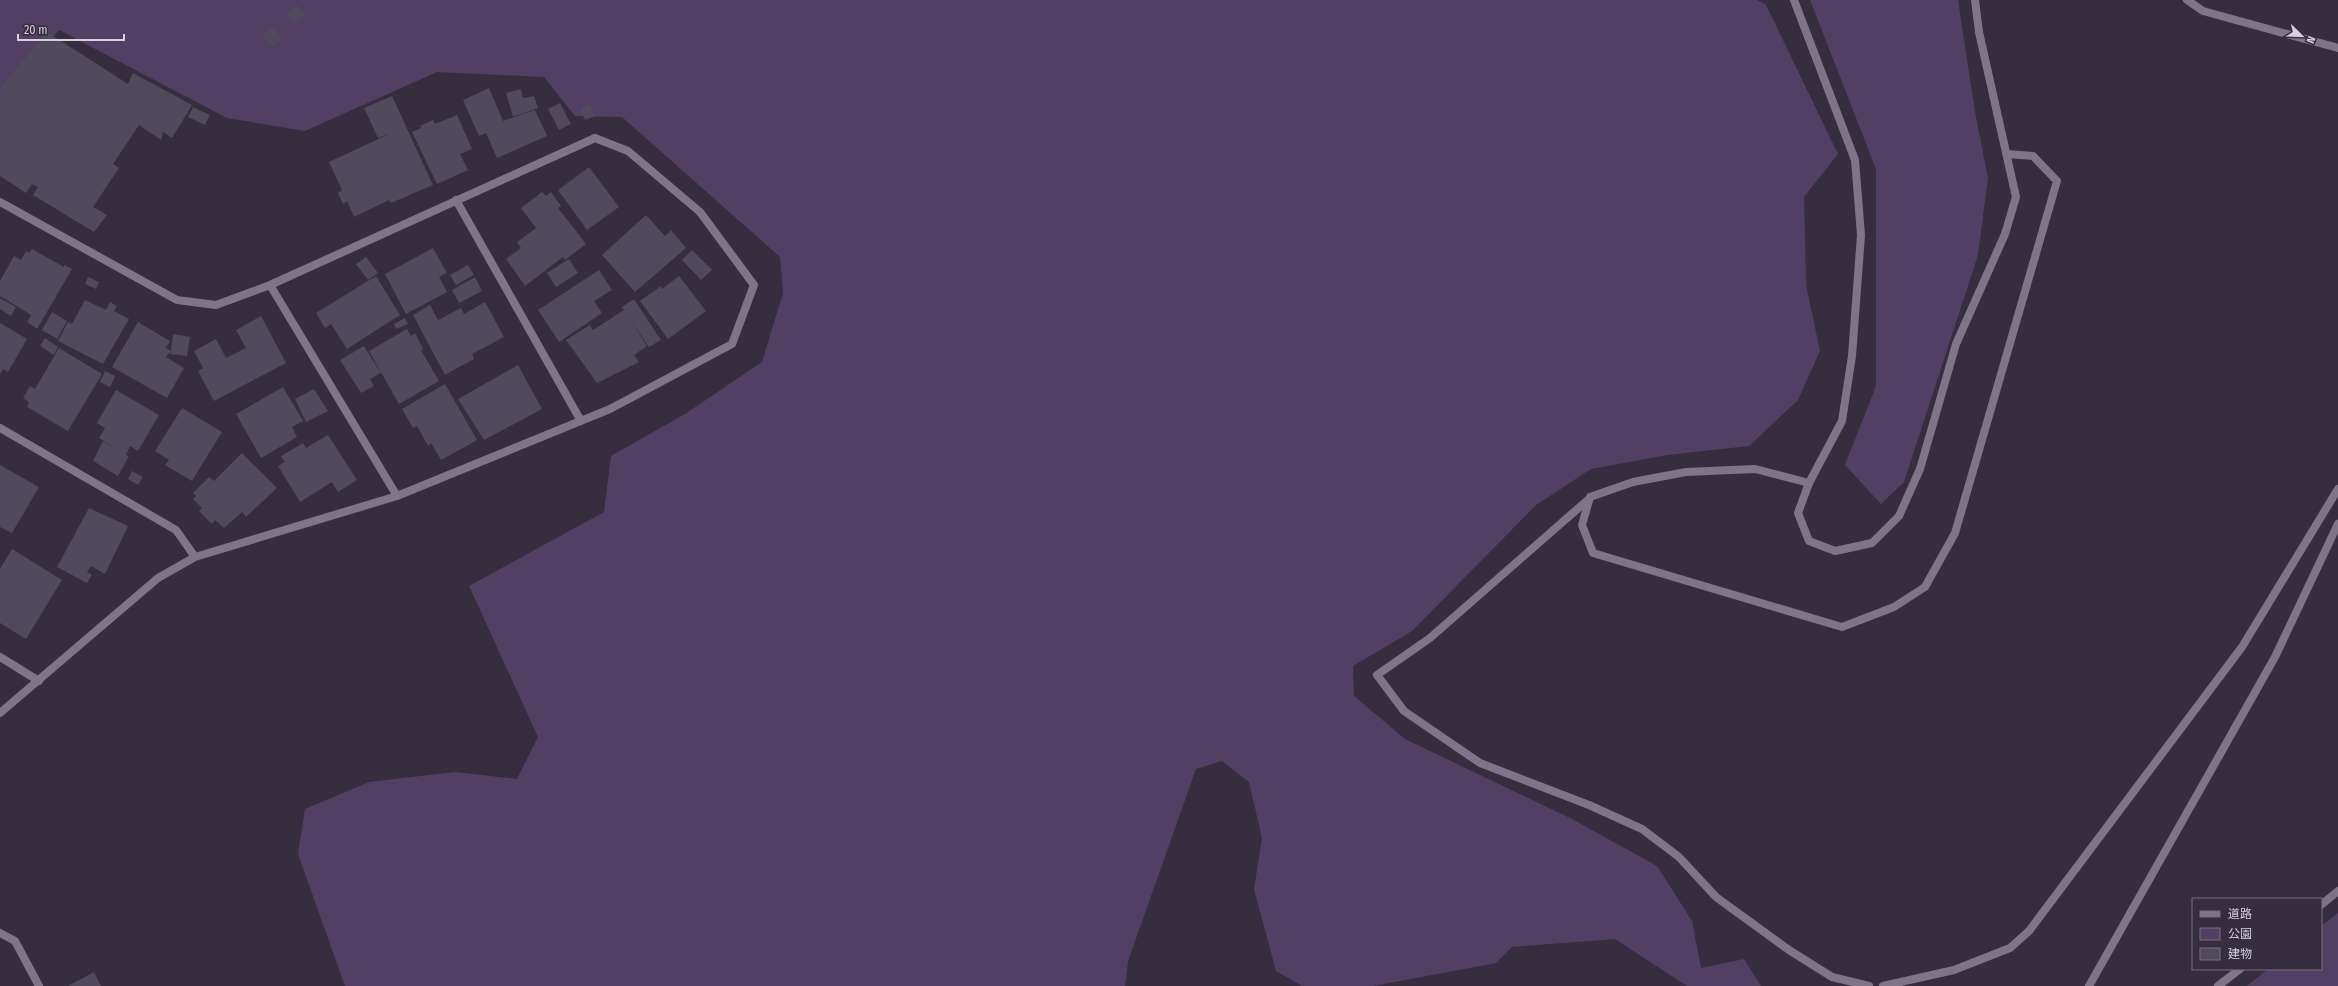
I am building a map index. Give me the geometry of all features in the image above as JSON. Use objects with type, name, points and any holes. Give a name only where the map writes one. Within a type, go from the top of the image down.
[{"type":"street","points":[[1794,0],[1855,160],[1861,235],[1852,356],[1842,421],[1809,483],[1798,513],[1810,541],[1835,551],[1872,543],[1899,516],[1920,469],[1956,344],[2006,234],[2016,197],[1979,32],[1975,0]]},
{"type":"street","points":[[2187,0],[2203,11],[2338,48]]},
{"type":"street","points":[[0,202],[177,300],[216,305],[270,285],[595,138],[628,151],[700,212],[754,285],[732,344],[610,409],[397,496],[195,557],[158,578],[0,713]]},
{"type":"street","points":[[1590,498],[1582,525],[1593,553],[1842,627],[1894,607],[1925,586],[1955,532],[2057,181],[2034,156],[2007,154]]},
{"type":"street","points":[[456,200],[581,421]]},
{"type":"street","points":[[270,285],[397,496]]},
{"type":"street","points":[[0,428],[176,530],[195,557]]},
{"type":"street","points":[[1809,483],[1755,470],[1686,472],[1633,482],[1590,498],[1430,638],[1377,675],[1404,711],[1480,763],[1589,805],[1642,829],[1679,857],[1716,897],[1789,950],[1832,977],[1869,986]]},
{"type":"street","points":[[1883,986],[1954,970],[2010,948],[2029,931],[2242,648],[2338,489]]},
{"type":"street","points":[[2089,986],[2275,657],[2338,524]]},
{"type":"street","points":[[0,657],[39,681]]},
{"type":"street","points":[[2322,904],[2338,891]]},
{"type":"street","points":[[0,933],[15,941],[39,986]]},
{"type":"street","points":[[2218,986],[2239,970]]},
{"type":"green space","points":[[0,0],[1757,0],[1766,5],[1838,154],[1804,197],[1806,285],[1820,351],[1798,400],[1749,446],[1667,455],[1591,469],[1536,505],[1412,631],[1353,666],[1354,696],[1405,739],[1572,819],[1657,866],[1692,921],[1701,968],[1744,959],[1761,986],[1687,986],[1615,939],[1512,947],[1496,963],[1373,986],[1302,986],[1276,971],[1254,889],[1262,838],[1249,782],[1222,761],[1196,769],[1128,961],[1125,986],[345,986],[298,854],[305,809],[369,782],[455,772],[517,779],[538,737],[469,586],[604,512],[611,456],[685,414],[762,362],[783,293],[780,257],[622,117],[575,116],[544,77],[437,72],[305,131],[227,118],[59,30],[0,95]]},
{"type":"green space","points":[[1810,0],[1958,0],[1975,112],[1988,178],[1978,255],[1904,482],[1881,504],[1845,465],[1876,386],[1876,169]]},
{"type":"green space","points":[[2338,913],[2338,986],[2247,986],[2267,970],[2322,970],[2322,925]]},
{"type":"building","points":[[297,5],[305,15],[294,24],[286,14]]},
{"type":"building","points":[[273,26],[282,39],[271,47],[262,34]]},
{"type":"building","points":[[47,32],[128,84],[133,73],[192,105],[172,138],[163,132],[161,140],[139,125],[113,164],[119,168],[93,207],[107,215],[94,232],[33,195],[38,187],[32,184],[26,193],[0,176],[0,88]]},
{"type":"building","points":[[489,88],[503,121],[535,110],[547,136],[497,158],[486,133],[479,136],[463,100]]},
{"type":"building","points":[[521,89],[523,98],[534,96],[538,108],[513,117],[506,93]]},
{"type":"building","points":[[392,96],[433,185],[391,203],[389,200],[354,217],[347,201],[343,204],[338,193],[342,190],[329,162],[389,134],[378,138],[364,108]]},
{"type":"building","points":[[560,103],[571,124],[559,130],[548,109]]},
{"type":"building","points":[[590,104],[595,116],[585,120],[580,108]]},
{"type":"building","points":[[193,107],[210,115],[205,125],[188,117]]},
{"type":"building","points":[[457,115],[472,149],[460,154],[468,170],[437,184],[412,132],[421,128],[420,126],[433,120],[435,124]]},
{"type":"building","points":[[589,167],[619,207],[587,230],[558,190]]},
{"type":"building","points":[[542,192],[546,196],[551,192],[561,206],[558,208],[586,244],[565,260],[563,257],[525,286],[506,259],[521,248],[517,242],[536,228],[521,208]]},
{"type":"building","points":[[646,215],[665,236],[671,230],[686,248],[635,292],[602,255]]},
{"type":"building","points":[[433,248],[447,273],[439,277],[447,292],[406,314],[385,274]]},
{"type":"building","points":[[32,249],[64,267],[64,265],[72,269],[37,329],[27,322],[31,315],[0,296],[0,281],[14,256],[21,260],[26,251],[29,253]]},
{"type":"building","points":[[692,250],[712,270],[701,280],[682,260]]},
{"type":"building","points":[[366,257],[378,273],[368,280],[356,264]]},
{"type":"building","points":[[569,259],[578,273],[556,287],[547,273]]},
{"type":"building","points":[[468,265],[474,275],[456,285],[450,275]]},
{"type":"building","points":[[599,270],[612,290],[594,301],[602,313],[559,342],[538,310]]},
{"type":"building","points":[[376,276],[400,315],[347,349],[331,324],[325,328],[316,313]]},
{"type":"building","points":[[679,276],[706,311],[668,339],[640,301],[661,286],[662,289]]},
{"type":"building","points":[[88,277],[99,282],[96,289],[85,284]]},
{"type":"building","points":[[475,277],[482,291],[459,303],[452,290]]},
{"type":"building","points":[[0,298],[16,307],[11,316],[0,309]]},
{"type":"building","points":[[634,299],[661,340],[649,347],[631,321],[647,346],[634,355],[639,362],[597,383],[566,340],[590,325],[593,330],[624,310],[622,307]]},
{"type":"building","points":[[85,300],[106,310],[110,302],[117,306],[114,311],[129,319],[103,364],[58,341],[68,322],[72,324]]},
{"type":"building","points":[[485,302],[504,337],[472,354],[474,359],[445,375],[413,315],[430,305],[438,320],[461,308],[464,314]]},
{"type":"building","points":[[52,312],[67,321],[57,339],[42,330]]},
{"type":"building","points":[[261,316],[286,363],[214,401],[198,371],[203,368],[194,351],[216,339],[226,358],[246,348],[236,330]]},
{"type":"building","points":[[405,318],[408,324],[396,329],[394,324]]},
{"type":"building","points":[[138,322],[170,341],[166,348],[171,351],[166,357],[184,368],[167,398],[112,367]]},
{"type":"building","points":[[0,323],[27,339],[8,372],[3,369],[0,374]]},
{"type":"building","points":[[407,329],[411,336],[415,333],[423,349],[421,350],[439,381],[399,404],[369,351]]},
{"type":"building","points":[[173,334],[190,337],[187,356],[170,354]]},
{"type":"building","points":[[45,338],[58,347],[54,355],[40,346]]},
{"type":"building","points":[[364,346],[381,373],[370,379],[374,386],[361,393],[340,360]]},
{"type":"building","points":[[59,348],[102,374],[68,431],[27,407],[29,402],[23,398],[30,386],[35,389]]},
{"type":"building","points":[[518,365],[542,409],[484,440],[458,399]]},
{"type":"building","points":[[105,371],[115,376],[110,387],[100,382]]},
{"type":"building","points":[[445,384],[477,440],[441,460],[431,443],[428,446],[417,426],[413,428],[402,409]]},
{"type":"building","points":[[283,387],[303,421],[292,427],[297,437],[261,458],[236,414]]},
{"type":"building","points":[[314,389],[328,411],[306,422],[295,399]]},
{"type":"building","points":[[116,390],[159,415],[138,451],[130,446],[126,455],[129,456],[118,476],[93,461],[103,441],[119,450],[99,438],[105,428],[97,423]]},
{"type":"building","points":[[182,408],[222,432],[192,481],[165,465],[169,460],[155,451]]},
{"type":"building","points":[[328,435],[357,480],[338,492],[332,482],[300,502],[278,466],[285,462],[281,456],[303,443],[306,448]]},
{"type":"building","points":[[242,453],[277,488],[246,517],[242,512],[224,528],[215,520],[212,524],[199,511],[202,508],[193,499],[196,496],[193,493],[209,477],[214,481]]},
{"type":"building","points":[[0,465],[39,487],[12,533],[0,527]]},
{"type":"building","points":[[132,471],[143,477],[138,485],[128,479]]},
{"type":"building","points":[[89,508],[128,526],[105,574],[91,566],[87,572],[92,575],[87,583],[57,567]]},
{"type":"building","points":[[12,549],[62,580],[26,639],[0,623],[0,569]]},
{"type":"building","points":[[94,972],[101,986],[68,986]]}]
